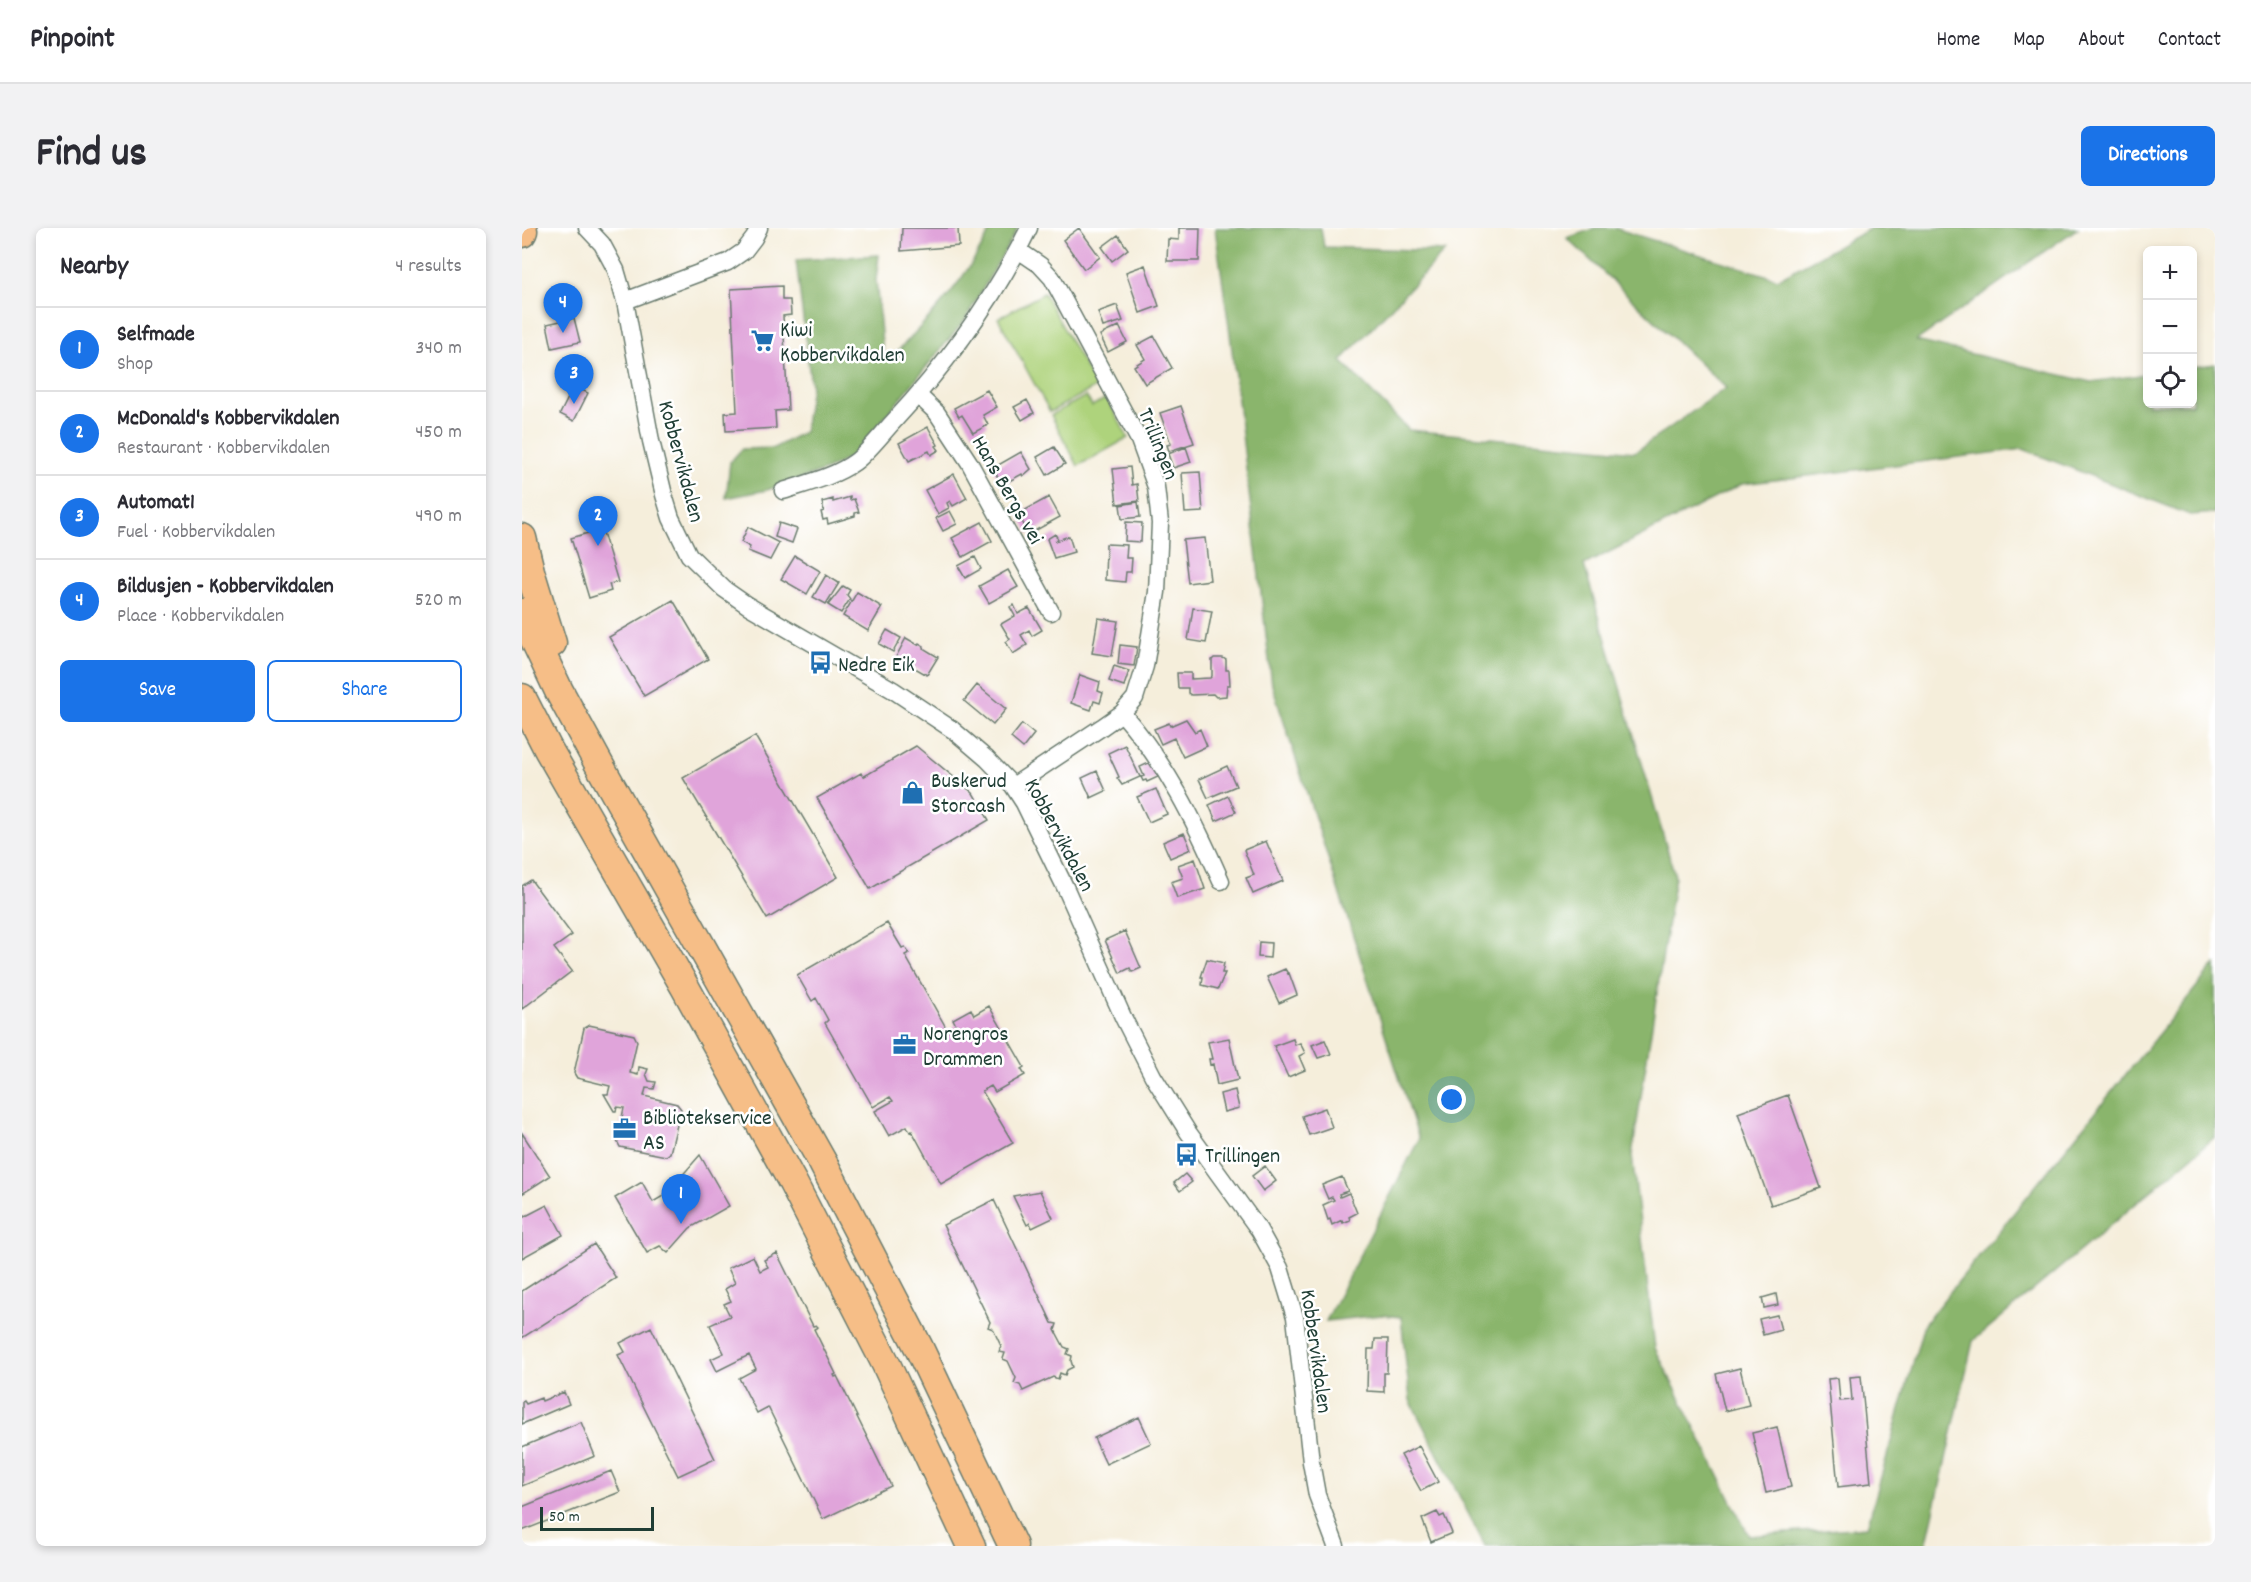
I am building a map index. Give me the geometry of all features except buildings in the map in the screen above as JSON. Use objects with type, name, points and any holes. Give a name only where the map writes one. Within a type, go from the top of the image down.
[{"type":"highway","points":[[522,538],[554,647],[601,768]]},
{"type":"highway","points":[[522,613],[559,691],[601,768],[828,1173],[919,1348],[1012,1546]]},
{"type":"highway","points":[[522,698],[548,749],[685,987],[793,1183],[886,1364],[971,1546]]},
{"type":"highway","points":[[522,726],[527,736],[548,749]]},
{"type":"street","points":[[625,301],[728,262],[744,251],[759,228]]},
{"type":"street","points":[[783,490],[826,476],[855,461],[918,395],[995,291],[1029,228]]},
{"type":"street","name":"Kobbervikdalen","points":[[585,229],[602,244],[616,270],[625,301],[648,426],[664,495],[671,518],[689,555],[718,584],[747,605],[893,690],[953,730],[987,759],[1013,786],[1045,843],[1123,1017],[1153,1076],[1188,1132],[1259,1230],[1280,1268],[1294,1317],[1317,1495],[1336,1546]]},
{"type":"street","name":"Trillingen","points":[[1013,786],[1122,713],[1135,698],[1145,666],[1153,621],[1160,523],[1156,487],[1139,440],[1061,294],[1040,265],[1018,250]]},
{"type":"street","name":"Hans Bergs vei","points":[[918,395],[937,413],[969,462],[1051,612]]},
{"type":"street","points":[[1122,713],[1140,734],[1178,790],[1194,819],[1221,881]]},
{"type":"green space","points":[[991,228],[1018,228],[965,320],[853,456],[826,470],[767,490],[726,498],[730,462],[742,449],[774,448],[804,432],[811,386],[796,260],[879,255],[876,280],[883,354],[892,357],[960,281]]},
{"type":"green space","points":[[1215,228],[1321,228],[1324,247],[1445,251],[1341,361],[1409,430],[1635,452],[1726,388],[1567,238],[1595,228],[1614,228],[1778,279],[1871,228],[2078,228],[1916,341],[2091,382],[2143,375],[2143,408],[2197,408],[2197,366],[2215,364],[2215,513],[2190,515],[2023,449],[1742,484],[1584,565],[1675,876],[1632,1155],[1655,1348],[1749,1536],[1867,1527],[1924,1324],[2215,964],[2215,1137],[1973,1341],[1926,1546],[1485,1546],[1410,1400],[1401,1317],[1382,1315],[1326,1321],[1419,1139],[1272,685]]},
{"type":"green space","points":[[1044,293],[1096,387],[1050,412],[998,318]]},
{"type":"green space","points":[[1086,396],[1092,406],[1107,398],[1128,438],[1078,466],[1051,415]]},
{"type":"place","name":"Bildusjen - Kobbervikdalen","points":[[563,333]]},
{"type":"place","name":"Kiwi Kobbervikdalen","points":[[762,341]]},
{"type":"place","name":"Automat1","points":[[574,404]]},
{"type":"place","name":"McDonald's Kobbervikdalen","points":[[598,546]]},
{"type":"place","name":"Nedre Eik","points":[[820,663]]},
{"type":"place","name":"Buskerud Storcash","points":[[913,792]]},
{"type":"place","name":"Norengros Drammen","points":[[905,1045]]},
{"type":"place","name":"Bibliotekservice AS","points":[[625,1129]]},
{"type":"place","name":"Trillingen","points":[[1187,1154]]},
{"type":"place","name":"Selfmade","points":[[681,1224]]}]
